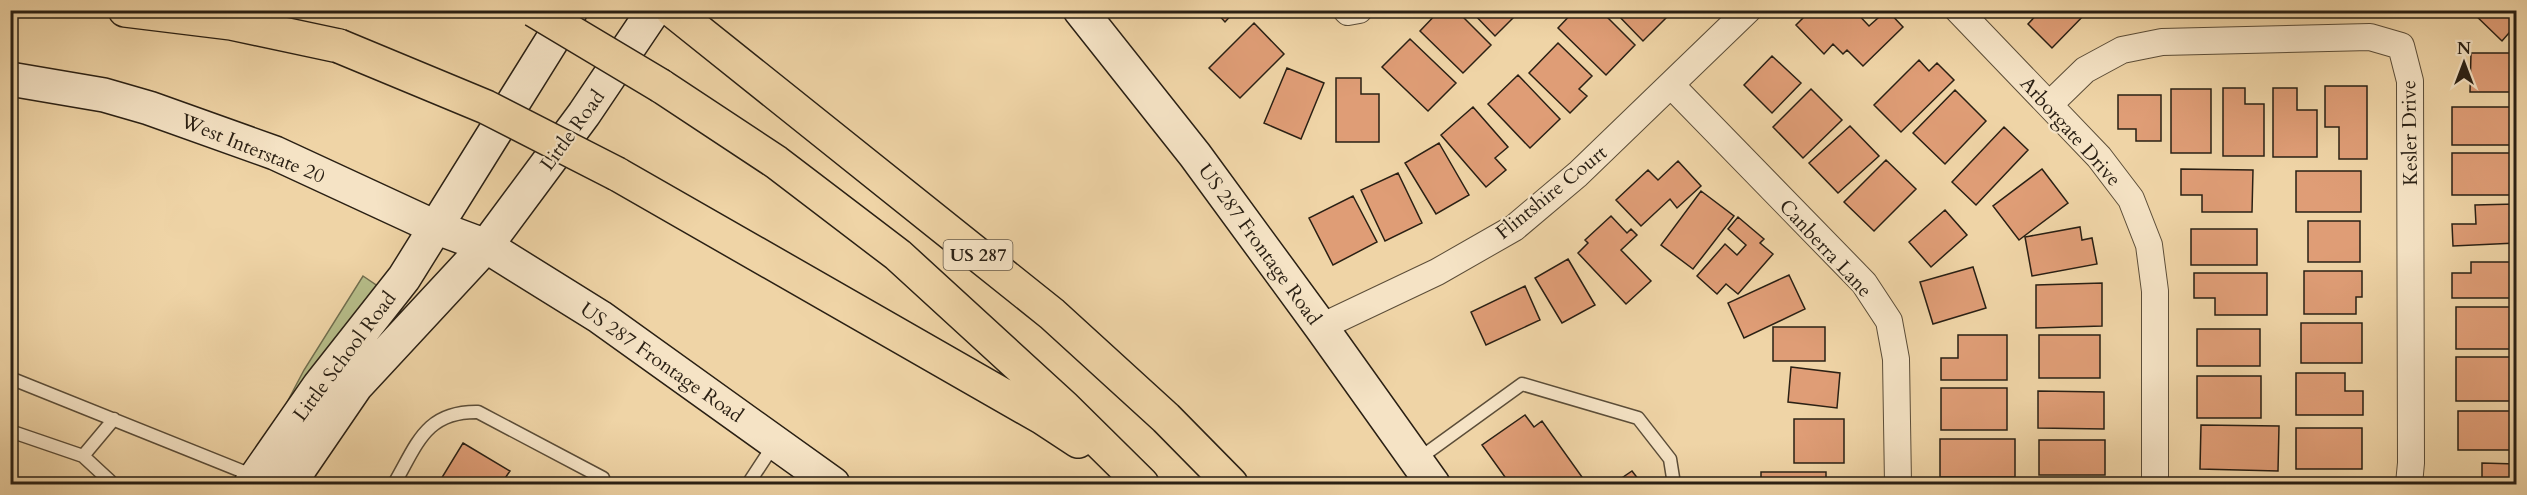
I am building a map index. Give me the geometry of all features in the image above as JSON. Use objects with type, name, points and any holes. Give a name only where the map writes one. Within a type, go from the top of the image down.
[{"type":"highway","points":[[125,10],[231,24],[339,46],[486,106],[617,174],[1043,418],[1141,483]]},
{"type":"highway","name":"US 287","points":[[534,10],[661,86],[776,162],[898,255],[1065,408],[1141,483]]},
{"type":"highway","name":"US 287","points":[[672,10],[1052,314],[1166,418],[1231,484]]},
{"type":"main road","points":[[435,227],[571,10]]},
{"type":"main road","name":"Little Road","points":[[486,246],[584,114],[654,10]]},
{"type":"main road","name":"US 287 Frontage Road","points":[[1080,10],[1195,155],[1424,473]]},
{"type":"main road","name":"West Interstate 20","points":[[16,82],[104,95],[170,115],[275,153],[435,227],[486,246]]},
{"type":"main road","name":"Little School Road","points":[[254,482],[319,386],[404,278],[435,227]]},
{"type":"main road","name":"Little School Road","points":[[289,484],[356,386],[486,246]]},
{"type":"main road","name":"US 287 Frontage Road","points":[[486,246],[600,317],[833,484]]},
{"type":"street","points":[[1346,10],[1348,12],[1359,10]]},
{"type":"street","name":"Flintshire Court","points":[[1321,327],[1437,272],[1514,228],[1578,174],[1672,86],[1748,10]]},
{"type":"street","name":"Arborgate Drive","points":[[1958,10],[2099,157],[2131,199],[2149,245],[2155,291],[2155,484]]},
{"type":"street","name":"Kesler Drive","points":[[2050,104],[2085,70],[2122,50],[2162,42],[2370,37],[2402,46],[2410,81],[2411,464],[2409,484]]},
{"type":"street","name":"Canberra Lane","points":[[1672,86],[1864,284],[1888,321],[1896,359],[1898,484]]},
{"type":"lane","points":[[10,378],[114,419],[254,482]]},
{"type":"lane","points":[[1424,473],[1522,384],[1638,418],[1670,459],[1674,484]]},
{"type":"lane","points":[[394,484],[424,432],[451,413],[463,412],[477,412],[604,482]]},
{"type":"lane","points":[[83,456],[114,419]]},
{"type":"lane","points":[[10,430],[83,456],[110,481],[109,484]]},
{"type":"lane","points":[[748,484],[776,442]]},
{"type":"green space","points":[[363,276],[382,289],[264,446],[304,370]]},
{"type":"building","points":[[1214,10],[1236,10],[1225,22]]},
{"type":"building","points":[[1440,10],[1456,10],[1491,45],[1463,73],[1420,31]]},
{"type":"building","points":[[1470,10],[1521,10],[1495,36]]},
{"type":"building","points":[[1575,10],[1600,10],[1635,45],[1606,75],[1558,28]]},
{"type":"building","points":[[1613,10],[1672,10],[1673,11],[1643,41]]},
{"type":"building","points":[[1811,10],[1854,10],[1869,26],[1887,10],[1903,27],[1863,66],[1847,50],[1843,54],[1833,44],[1824,54],[1796,25]]},
{"type":"building","points":[[2041,10],[2089,10],[2052,48],[2028,24]]},
{"type":"building","points":[[2470,10],[2516,10],[2516,25],[2502,41]]},
{"type":"building","points":[[1254,23],[1284,54],[1240,98],[1209,68]]},
{"type":"building","points":[[1410,39],[1456,83],[1428,111],[1382,67]]},
{"type":"building","points":[[1558,43],[1592,76],[1579,89],[1587,96],[1570,113],[1529,73]]},
{"type":"building","points":[[2471,53],[2516,53],[2516,92],[2470,92]]},
{"type":"building","points":[[1772,56],[1801,83],[1772,113],[1744,85]]},
{"type":"building","points":[[1919,60],[1929,71],[1937,63],[1954,80],[1901,132],[1874,105]]},
{"type":"building","points":[[1287,68],[1324,83],[1301,139],[1264,123]]},
{"type":"building","points":[[1518,75],[1560,119],[1530,148],[1488,104]]},
{"type":"building","points":[[1336,78],[1361,78],[1361,94],[1379,94],[1379,142],[1336,142]]},
{"type":"building","points":[[2325,86],[2367,86],[2367,159],[2339,159],[2339,127],[2325,127]]},
{"type":"building","points":[[2223,88],[2245,88],[2245,104],[2264,104],[2264,156],[2223,156]]},
{"type":"building","points":[[2273,88],[2297,88],[2297,110],[2317,110],[2317,157],[2273,157]]},
{"type":"building","points":[[1811,89],[1842,120],[1803,158],[1773,127]]},
{"type":"building","points":[[2171,89],[2211,89],[2211,153],[2171,153]]},
{"type":"building","points":[[1955,90],[1986,121],[1945,164],[1913,133]]},
{"type":"building","points":[[2118,95],[2161,95],[2161,141],[2136,141],[2136,129],[2118,129]]},
{"type":"building","points":[[1473,107],[1508,147],[1495,158],[1506,170],[1486,187],[1441,135]]},
{"type":"building","points":[[2452,107],[2516,107],[2516,145],[2452,145]]},
{"type":"building","points":[[1850,126],[1879,156],[1838,193],[1809,163]]},
{"type":"building","points":[[2004,127],[2028,150],[1976,205],[1952,182]]},
{"type":"building","points":[[1439,143],[1469,195],[1436,214],[1405,163]]},
{"type":"building","points":[[2452,153],[2516,153],[2516,195],[2452,195]]},
{"type":"building","points":[[1886,160],[1916,189],[1874,231],[1844,202]]},
{"type":"building","points":[[1678,161],[1701,186],[1677,208],[1670,199],[1641,226],[1616,200],[1648,170],[1658,180]]},
{"type":"building","points":[[2042,169],[2068,203],[2019,240],[1993,206]]},
{"type":"building","points":[[2181,169],[2253,170],[2252,212],[2202,212],[2202,195],[2181,195]]},
{"type":"building","points":[[2296,171],[2361,171],[2361,212],[2296,212]]},
{"type":"building","points":[[1398,173],[1422,223],[1385,241],[1361,190]]},
{"type":"building","points":[[1701,191],[1734,216],[1693,269],[1661,245]]},
{"type":"building","points":[[1353,196],[1377,242],[1333,265],[1309,218]]},
{"type":"building","points":[[2516,204],[2516,243],[2453,246],[2452,224],[2476,224],[2475,205]]},
{"type":"building","points":[[1945,210],[1967,235],[1931,267],[1909,242]]},
{"type":"building","points":[[1611,216],[1627,233],[1631,229],[1637,235],[1621,250],[1651,281],[1626,304],[1578,253],[1588,243],[1585,240]]},
{"type":"building","points":[[1738,217],[1764,239],[1760,243],[1773,254],[1738,294],[1726,284],[1717,294],[1697,276],[1725,244],[1737,255],[1746,245],[1728,229]]},
{"type":"building","points":[[2308,221],[2360,221],[2360,262],[2308,262]]},
{"type":"building","points":[[2080,227],[2082,240],[2092,238],[2097,264],[2032,276],[2025,237]]},
{"type":"building","points":[[2191,229],[2257,229],[2257,265],[2191,265]]},
{"type":"building","points":[[1568,259],[1595,305],[1562,323],[1535,278]]},
{"type":"building","points":[[2471,262],[2516,262],[2516,298],[2452,298],[2452,273],[2471,273]]},
{"type":"building","points":[[1973,267],[1986,308],[1933,324],[1920,282]]},
{"type":"building","points":[[2304,271],[2362,271],[2362,297],[2356,297],[2356,314],[2304,314]]},
{"type":"building","points":[[2194,273],[2267,273],[2267,315],[2215,315],[2215,298],[2194,298]]},
{"type":"building","points":[[1789,275],[1805,309],[1744,338],[1728,303]]},
{"type":"building","points":[[2102,283],[2102,326],[2036,328],[2036,285]]},
{"type":"building","points":[[1525,286],[1540,320],[1486,345],[1471,312]]},
{"type":"building","points":[[2456,307],[2516,307],[2516,349],[2456,349]]},
{"type":"building","points":[[2301,323],[2362,323],[2362,363],[2301,363]]},
{"type":"building","points":[[1773,327],[1825,327],[1825,361],[1773,361]]},
{"type":"building","points":[[2197,329],[2260,329],[2260,366],[2197,366]]},
{"type":"building","points":[[1958,335],[2007,335],[2007,380],[1941,380],[1941,358],[1958,358]]},
{"type":"building","points":[[2039,335],[2100,335],[2100,378],[2039,378]]},
{"type":"building","points":[[2456,357],[2516,357],[2516,401],[2456,401]]},
{"type":"building","points":[[1791,367],[1840,373],[1837,408],[1788,402]]},
{"type":"building","points":[[2296,373],[2345,373],[2345,391],[2363,391],[2363,415],[2296,415]]},
{"type":"building","points":[[2197,376],[2261,376],[2261,418],[2197,418]]},
{"type":"building","points":[[1941,388],[2007,388],[2007,430],[1941,430]]},
{"type":"building","points":[[2038,391],[2104,392],[2104,429],[2038,428]]},
{"type":"building","points":[[2458,411],[2516,411],[2516,450],[2458,450]]},
{"type":"building","points":[[1525,415],[1534,427],[1542,421],[1587,484],[1510,484],[1482,445]]},
{"type":"building","points":[[1794,419],[1844,419],[1844,463],[1794,463]]},
{"type":"building","points":[[2201,425],[2279,426],[2278,471],[2200,469]]},
{"type":"building","points":[[2296,428],[2362,428],[2362,469],[2296,469]]},
{"type":"building","points":[[1940,439],[2015,439],[2015,477],[1940,477]]},
{"type":"building","points":[[2039,440],[2105,440],[2105,475],[2039,475]]},
{"type":"building","points":[[463,443],[510,471],[501,484],[438,484]]},
{"type":"building","points":[[2482,463],[2516,464],[2516,484],[2482,484]]},
{"type":"building","points":[[1632,471],[1642,484],[1613,484]]},
{"type":"building","points":[[1761,472],[1826,472],[1826,484],[1761,484]]}]
